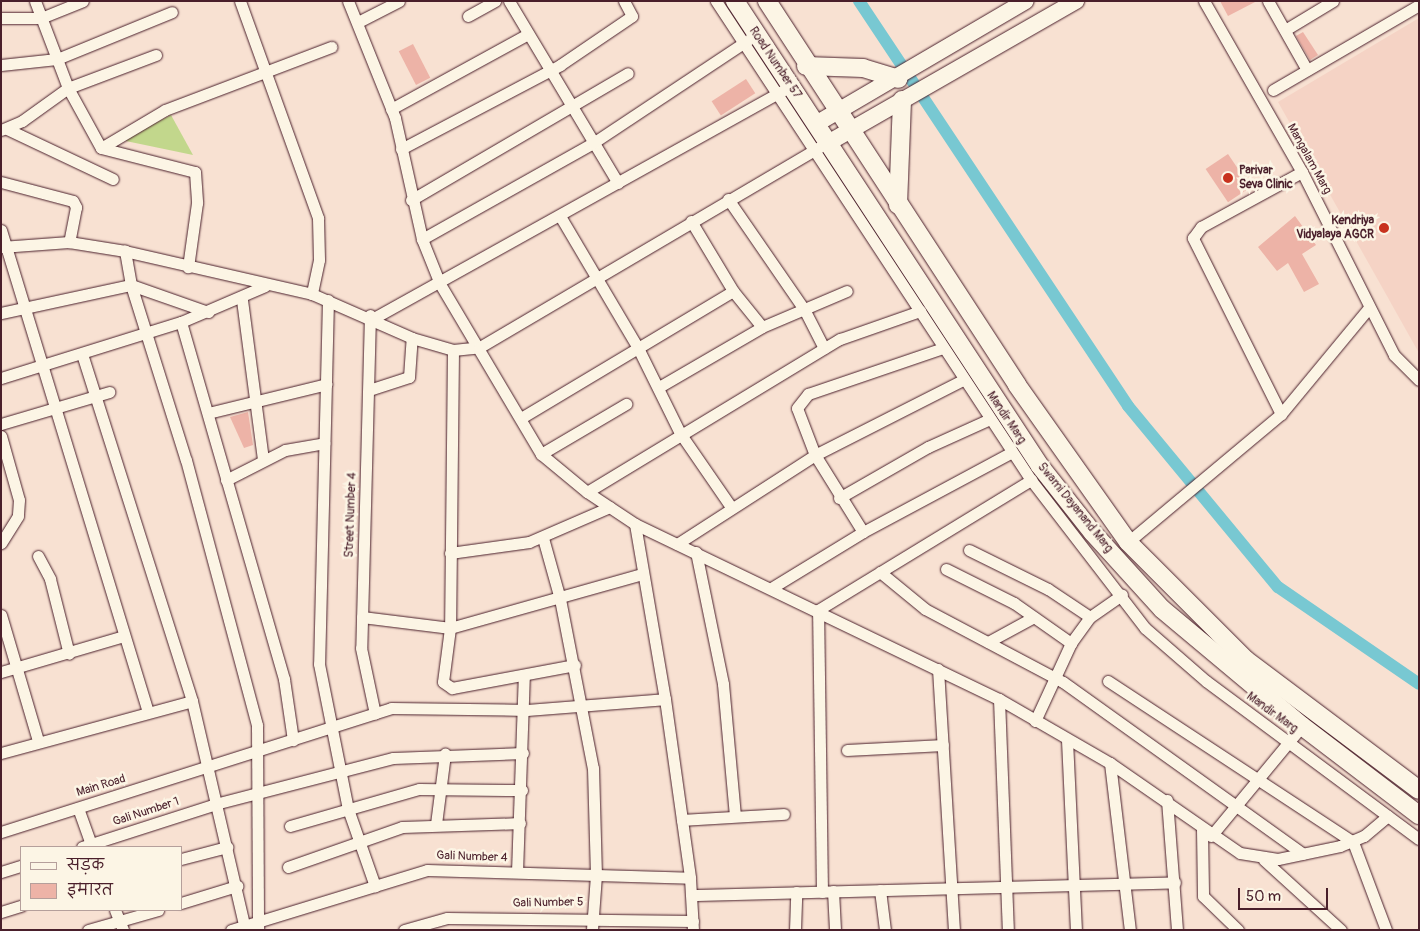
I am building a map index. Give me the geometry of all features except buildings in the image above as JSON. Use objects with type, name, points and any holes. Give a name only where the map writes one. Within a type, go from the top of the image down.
[{"type":"main road","name":"Road Number 57","points":[[735,1],[749,39],[784,90],[816,124]]},
{"type":"main road","name":"Road Number 57","points":[[767,1],[806,66],[837,112]]},
{"type":"main road","points":[[816,124],[899,79],[1026,1]]},
{"type":"main road","points":[[821,147],[990,52],[1076,1]]},
{"type":"main road","points":[[806,66],[863,68],[899,79]]},
{"type":"main road","points":[[898,205],[902,100]]},
{"type":"main road","name":"Swami Dayanand Marg","points":[[837,112],[898,205],[1128,542],[1246,660],[1419,790]]},
{"type":"main road","name":"Swami Dayanand Marg","points":[[816,124],[821,147],[1040,466],[1093,533],[1162,609],[1302,726],[1419,815]]},
{"type":"street","points":[[34,1],[68,88],[101,148],[195,172],[198,204],[188,267]]},
{"type":"street","points":[[1,18],[41,18],[83,1]]},
{"type":"street","points":[[240,1],[318,218],[319,260],[312,294]]},
{"type":"street","points":[[348,1],[391,108],[411,200],[422,239],[440,284],[480,346],[541,454],[587,492],[635,524],[773,587],[998,699],[1110,763],[1167,800],[1206,832],[1240,853],[1264,860],[1303,854],[1352,842],[1388,816]]},
{"type":"street","points":[[358,22],[399,1]]},
{"type":"street","points":[[468,16],[495,1]]},
{"type":"street","points":[[509,1],[618,183]]},
{"type":"street","points":[[401,149],[550,71],[632,16],[624,1]]},
{"type":"street","points":[[422,239],[594,143],[749,39],[716,1]]},
{"type":"street","name":"Mangalam Marg","points":[[1204,1],[1302,172],[1368,309],[1394,355],[1419,380]]},
{"type":"street","points":[[1268,1],[1307,70]]},
{"type":"street","points":[[1285,30],[1333,1]]},
{"type":"street","points":[[1273,90],[1419,5]]},
{"type":"street","points":[[1,65],[57,59],[172,12]]},
{"type":"street","points":[[391,108],[528,34]]},
{"type":"street","points":[[101,148],[165,110],[264,70],[331,47]]},
{"type":"street","points":[[4,130],[68,88],[156,56]]},
{"type":"street","points":[[411,200],[628,73]]},
{"type":"street","points":[[372,317],[440,284],[784,90]]},
{"type":"street","name":"Mandir Marg","points":[[784,90],[821,147],[963,380],[1031,480],[1163,646],[1419,839]]},
{"type":"street","points":[[4,130],[113,179]]},
{"type":"street","points":[[4,247],[69,242],[125,251],[266,286],[312,294],[372,317],[412,338],[453,350],[480,346],[691,220],[821,147]]},
{"type":"street","points":[[1281,414],[1193,238],[1201,227],[1302,172]]},
{"type":"street","points":[[1,182],[73,201],[76,207],[69,242]]},
{"type":"street","points":[[728,200],[804,309],[824,348]]},
{"type":"street","points":[[560,216],[638,346],[680,433],[731,507]]},
{"type":"street","points":[[691,220],[733,291],[762,327]]},
{"type":"street","points":[[1,230],[4,247],[56,407],[148,712]]},
{"type":"street","points":[[125,251],[131,284],[144,333],[222,586],[255,716],[258,751],[255,793],[252,926]]},
{"type":"street","points":[[1,313],[131,284],[208,312]]},
{"type":"street","points":[[1,378],[181,322],[242,300],[266,286]]},
{"type":"street","points":[[521,418],[638,346],[733,291]]},
{"type":"street","points":[[659,387],[762,327],[847,292]]},
{"type":"street","points":[[242,300],[263,460]]},
{"type":"street","points":[[328,300],[319,657],[348,809],[375,886]]},
{"type":"street","points":[[1128,542],[1230,459],[1281,414],[1368,309]]},
{"type":"street","points":[[587,492],[680,433],[824,348],[920,311]]},
{"type":"street","name":"Street Number 4","points":[[372,317],[362,617],[363,668],[375,714]]},
{"type":"street","points":[[181,322],[284,679],[292,740]]},
{"type":"street","points":[[369,390],[409,377],[412,338]]},
{"type":"street","points":[[863,532],[839,498],[816,455],[798,408],[808,394],[944,348]]},
{"type":"street","points":[[453,350],[450,628],[442,679],[446,686],[524,675],[575,665]]},
{"type":"street","points":[[82,354],[103,393],[192,701],[219,803],[227,847],[237,886],[252,926]]},
{"type":"street","points":[[677,544],[731,507],[816,455],[963,380]]},
{"type":"street","points":[[208,413],[327,384]]},
{"type":"street","points":[[1,424],[103,393]]},
{"type":"street","points":[[541,454],[626,404]]},
{"type":"street","points":[[839,498],[928,447],[990,419]]},
{"type":"street","points":[[1,436],[19,500],[18,516],[1,543]]},
{"type":"street","points":[[226,480],[284,450],[324,443]]},
{"type":"street","points":[[773,587],[863,532],[1012,452]]},
{"type":"street","points":[[818,610],[1031,480]]},
{"type":"street","points":[[450,553],[543,538],[610,507]]},
{"type":"street","points":[[635,524],[642,574],[665,699],[690,878],[693,925]]},
{"type":"street","points":[[543,538],[560,599],[575,665],[593,768],[596,875],[592,930]]},
{"type":"street","points":[[969,550],[1048,589],[1090,617]]},
{"type":"street","points":[[696,552],[723,684],[735,815]]},
{"type":"street","points":[[38,556],[50,579],[69,654]]},
{"type":"street","points":[[946,569],[1034,617],[1070,643]]},
{"type":"street","points":[[880,572],[925,609],[1057,679],[1238,804],[1303,854]]},
{"type":"street","points":[[362,617],[450,628],[560,599],[642,574]]},
{"type":"street","points":[[1035,721],[1057,679],[1070,643],[1090,617],[1122,595]]},
{"type":"street","points":[[818,610],[828,891],[835,930]]},
{"type":"street","points":[[1,616],[3,632],[18,666],[38,741]]},
{"type":"street","points":[[988,642],[1034,617]]},
{"type":"street","points":[[1,672],[69,654],[124,636]]},
{"type":"street","points":[[938,669],[954,930]]},
{"type":"street","points":[[517,872],[526,710],[524,675]]},
{"type":"street","points":[[1108,680],[1258,782],[1352,842],[1386,930]]},
{"type":"street","name":"Main Road","points":[[1,832],[331,727],[407,705],[526,710],[665,699]]},
{"type":"street","points":[[998,699],[1004,887],[1008,930]]},
{"type":"street","points":[[1,753],[38,741],[192,701]]},
{"type":"street","points":[[1238,930],[1203,896],[1206,832],[1238,804],[1258,782],[1302,726]]},
{"type":"street","points":[[1067,740],[1076,930]]},
{"type":"street","points":[[846,750],[942,745]]},
{"type":"street","name":"Gali Number 1","points":[[89,846],[219,803],[340,769],[406,756],[523,753]]},
{"type":"street","points":[[436,824],[445,754]]},
{"type":"street","points":[[1110,763],[1130,930]]},
{"type":"street","points":[[290,826],[406,791],[440,789],[522,790]]},
{"type":"street","points":[[1167,800],[1175,882],[1176,930]]},
{"type":"street","points":[[78,808],[89,846]]},
{"type":"street","points":[[682,820],[735,815],[784,814]]},
{"type":"street","points":[[288,867],[402,827],[436,824],[520,823]]},
{"type":"street","points":[[182,859],[227,847]]},
{"type":"street","points":[[1264,860],[1341,930]]},
{"type":"street","points":[[1,872],[20,866]]},
{"type":"street","name":"Gali Number 4","points":[[231,930],[252,926],[427,870],[690,878]]},
{"type":"street","points":[[692,895],[1004,887],[1074,883],[1175,882]]},
{"type":"street","points":[[182,903],[237,886]]},
{"type":"street","points":[[880,890],[885,930]]},
{"type":"street","points":[[794,930],[796,892]]},
{"type":"street","points":[[1,912],[20,906]]},
{"type":"street","points":[[115,911],[121,925]]},
{"type":"street","points":[[88,930],[121,925],[156,911]]},
{"type":"street","name":"Gali Number 5","points":[[404,930],[447,918],[593,916],[693,925]]},
{"type":"shaded area","name":"Kendriya Vidyalaya AGCR","points":[[1419,18],[1419,353],[1278,102]]},
{"type":"green space","points":[[171,115],[193,155],[121,140]]},
{"type":"waterway","points":[[859,1],[1128,406],[1278,587],[1419,684]]},
{"type":"place","name":"Parivar Seva Clinic","points":[[1228,178]]},
{"type":"place","name":"Kendriya Vidyalaya AGCR","points":[[1384,228]]}]
